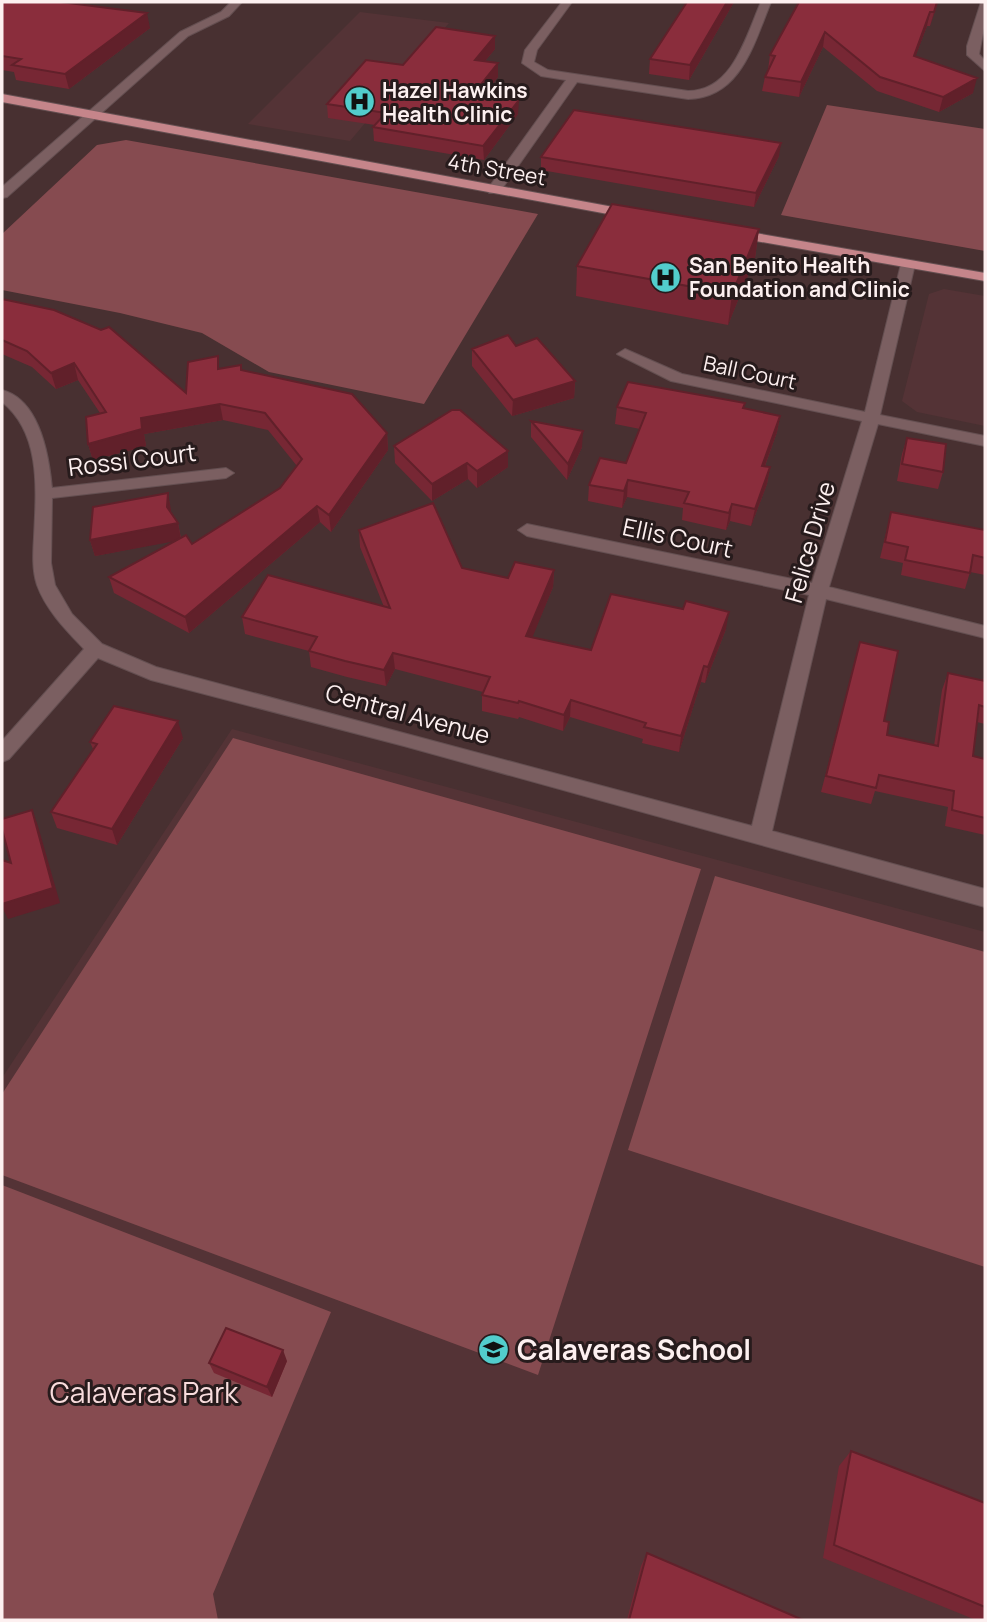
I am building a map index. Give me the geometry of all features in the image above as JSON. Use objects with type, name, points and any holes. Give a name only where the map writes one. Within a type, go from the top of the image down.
[{"type":"main road","name":"4th Street","points":[[2,98],[654,219]]},
{"type":"main road","points":[[721,230],[985,277]]},
{"type":"street","points":[[2,194],[88,115],[184,34],[225,14],[237,2]]},
{"type":"street","points":[[567,2],[531,50],[528,63],[544,73],[688,95],[707,94],[722,86],[732,74],[766,2]]},
{"type":"street","points":[[982,64],[973,55],[973,46],[985,4]]},
{"type":"street","points":[[494,190],[574,78]]},
{"type":"street","name":"Felice Drive","points":[[760,835],[818,591],[871,419],[908,264]]},
{"type":"street","name":"Ball Court","points":[[625,354],[677,378],[985,441]]},
{"type":"street","name":"Central Avenue","points":[[2,395],[15,405],[35,435],[41,453],[44,494],[42,563],[46,585],[65,618],[95,649],[150,673],[760,835],[985,898]]},
{"type":"street","name":"Rossi Court","points":[[44,494],[226,473]]},
{"type":"street","name":"Ellis Court","points":[[527,530],[818,591],[985,632]]},
{"type":"street","points":[[2,754],[95,649]]},
{"type":"shaded area","points":[[360,12],[449,23],[350,141],[248,124]]},
{"type":"shaded area","points":[[944,289],[985,296],[985,426],[917,412],[902,401],[929,294]]},
{"type":"shaded area","name":"Calaveras School","points":[[232,729],[985,932],[985,1620],[2,1620],[2,1078]]},
{"type":"green space","points":[[827,105],[985,129],[985,251],[781,215]]},
{"type":"green space","points":[[126,140],[538,214],[424,404],[269,372],[202,333],[120,313],[2,290],[2,234],[97,145]]},
{"type":"green space","points":[[233,738],[701,869],[538,1375],[2,1175],[2,1094]]},
{"type":"green space","points":[[715,876],[985,952],[985,1267],[628,1150]]},
{"type":"green space","name":"Calaveras Park","points":[[2,1185],[331,1312],[213,1594],[218,1620],[2,1620]]},
{"type":"building","points":[[2,2],[61,2],[147,13],[65,74],[12,65],[21,59],[2,56]]},
{"type":"building","points":[[687,2],[727,2],[690,65],[650,59]]},
{"type":"building","points":[[799,2],[937,2],[934,12],[930,12],[914,56],[977,78],[943,97],[880,77],[825,32],[801,82],[765,77],[775,56],[770,55]]},
{"type":"building","points":[[436,27],[495,36],[475,60],[498,63],[474,93],[519,100],[483,146],[373,127],[386,113],[327,104],[366,60],[403,65]]},
{"type":"building","points":[[574,110],[781,143],[756,193],[541,157]]},
{"type":"building","points":[[612,204],[759,229],[732,294],[577,266]]},
{"type":"building","points":[[2,299],[54,310],[101,330],[109,327],[186,393],[188,362],[218,356],[218,369],[241,365],[241,370],[352,394],[387,433],[329,515],[317,506],[185,617],[109,577],[186,535],[192,544],[280,488],[302,459],[265,413],[220,404],[141,418],[142,429],[88,444],[86,417],[106,412],[74,363],[51,373],[27,351],[2,340]]},
{"type":"building","points":[[508,335],[516,346],[537,338],[575,381],[513,400],[472,349]]},
{"type":"building","points":[[628,382],[745,403],[743,408],[780,416],[762,466],[770,467],[755,509],[732,504],[729,513],[684,503],[689,492],[628,480],[624,491],[589,485],[600,458],[626,463],[646,413],[617,407]]},
{"type":"building","points":[[452,410],[460,410],[508,451],[477,471],[467,463],[432,484],[394,446]]},
{"type":"building","points":[[531,421],[583,431],[568,464]]},
{"type":"building","points":[[907,438],[946,444],[943,472],[902,464]]},
{"type":"building","points":[[168,493],[167,507],[178,523],[90,540],[93,507]]},
{"type":"building","points":[[433,503],[462,568],[508,578],[515,562],[554,570],[526,636],[591,650],[611,594],[683,609],[686,601],[729,612],[708,667],[704,666],[681,736],[644,727],[646,723],[571,700],[564,715],[519,701],[518,703],[482,695],[490,677],[393,653],[384,670],[345,661],[309,651],[317,637],[242,617],[268,575],[390,608],[359,530]]},
{"type":"building","points":[[891,512],[985,530],[985,558],[973,555],[970,573],[905,560],[908,547],[885,542]]},
{"type":"building","points":[[860,642],[898,651],[884,721],[889,722],[887,735],[938,746],[948,673],[985,681],[985,707],[979,705],[973,756],[985,759],[985,818],[952,810],[954,791],[879,775],[876,788],[826,776]]},
{"type":"building","points":[[114,706],[178,721],[112,829],[51,812],[97,744],[90,742]]},
{"type":"building","points":[[32,810],[53,888],[2,904],[2,860],[11,863],[2,819]]},
{"type":"building","points":[[226,1328],[283,1350],[267,1387],[209,1363]]},
{"type":"building","points":[[851,1451],[985,1503],[985,1607],[834,1545]]},
{"type":"building","points":[[647,1553],[803,1620],[629,1620]]},
{"type":"place","name":"Hazel Hawkins Health Clinic","points":[[359,102]]},
{"type":"place","name":"San Benito Health Foundation and Clinic","points":[[666,277]]},
{"type":"place","name":"Calaveras School","points":[[494,1349]]}]
